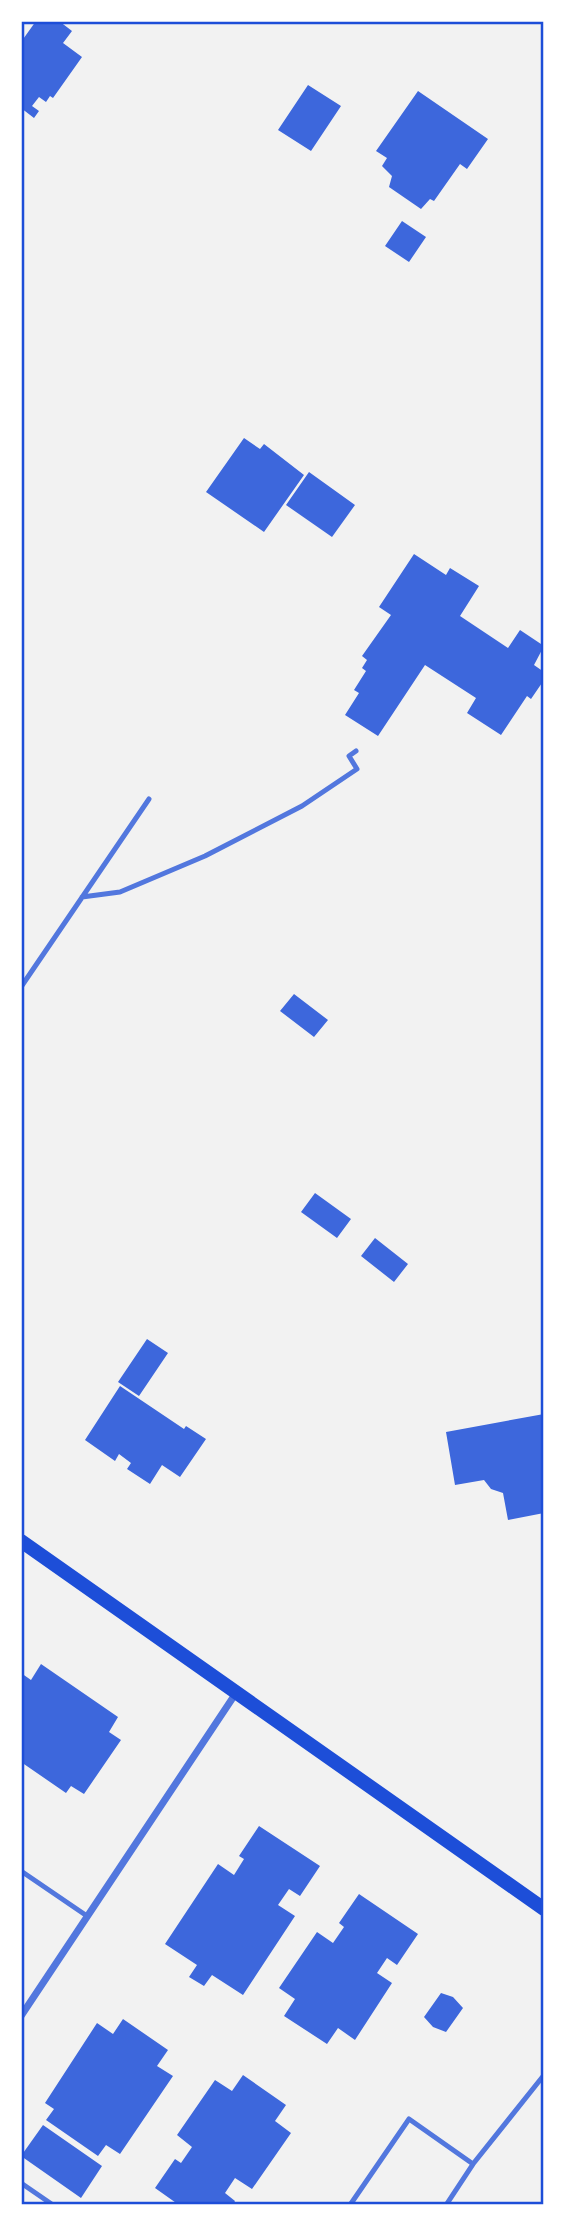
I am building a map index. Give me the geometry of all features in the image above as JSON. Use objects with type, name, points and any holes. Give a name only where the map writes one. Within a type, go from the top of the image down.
[{"type":"main road","points":[[21,1541],[544,1909]]},
{"type":"street","points":[[21,2016],[237,1692]]},
{"type":"lane","points":[[82,897],[120,892],[205,856],[302,806],[357,769],[349,756],[356,751]]},
{"type":"lane","points":[[21,987],[149,799]]},
{"type":"lane","points":[[21,1871],[87,1916]]},
{"type":"lane","points":[[446,2205],[473,2164],[544,2075]]},
{"type":"lane","points":[[350,2205],[409,2119],[473,2164]]},
{"type":"lane","points":[[21,2183],[53,2205]]},
{"type":"building","points":[[36,21],[59,21],[72,31],[63,43],[82,57],[53,98],[50,96],[46,102],[39,97],[32,106],[39,111],[34,118],[21,108],[21,42]]},
{"type":"building","points":[[308,85],[341,106],[311,151],[278,130]]},
{"type":"building","points":[[418,91],[488,139],[467,169],[460,164],[434,201],[430,199],[421,209],[389,187],[392,176],[382,166],[387,158],[376,151]]},
{"type":"building","points":[[402,221],[426,237],[409,262],[385,246]]},
{"type":"building","points":[[244,438],[260,449],[264,444],[304,475],[264,532],[206,492]]},
{"type":"building","points":[[309,472],[355,505],[332,537],[286,505]]},
{"type":"building","points":[[414,554],[446,575],[450,568],[479,586],[460,616],[508,648],[520,630],[544,646],[534,665],[544,672],[544,680],[531,699],[527,696],[501,735],[467,713],[476,698],[425,665],[378,736],[345,715],[359,693],[354,690],[366,671],[362,668],[367,660],[362,656],[391,615],[379,607]]},
{"type":"building","points":[[294,994],[328,1020],[314,1037],[280,1011]]},
{"type":"building","points":[[315,1193],[351,1219],[337,1238],[301,1212]]},
{"type":"building","points":[[375,1238],[408,1264],[394,1282],[361,1256]]},
{"type":"building","points":[[147,1339],[168,1353],[139,1396],[118,1382]]},
{"type":"building","points":[[120,1386],[184,1429],[186,1426],[206,1439],[180,1477],[162,1465],[150,1484],[127,1469],[131,1463],[119,1454],[115,1461],[85,1440]]},
{"type":"building","points":[[544,1414],[544,1513],[508,1520],[503,1493],[491,1489],[484,1480],[455,1485],[446,1432]]},
{"type":"building","points":[[41,1664],[118,1717],[109,1732],[121,1740],[84,1794],[71,1786],[66,1793],[21,1762],[21,1673],[31,1680]]},
{"type":"building","points":[[259,1826],[320,1866],[300,1896],[289,1889],[278,1905],[295,1916],[243,1995],[212,1975],[204,1986],[189,1977],[197,1965],[165,1944],[218,1864],[234,1875],[244,1859],[239,1856]]},
{"type":"building","points":[[359,1894],[418,1934],[397,1965],[387,1958],[377,1973],[392,1983],[355,2040],[338,2028],[327,2044],[284,2016],[295,1999],[279,1988],[317,1932],[333,1943],[344,1927],[339,1923]]},
{"type":"building","points":[[441,1993],[453,1997],[463,2008],[446,2032],[433,2027],[424,2017]]},
{"type":"building","points":[[123,2019],[168,2050],[157,2066],[173,2076],[120,2154],[106,2145],[98,2156],[46,2120],[54,2109],[45,2103],[97,2023],[113,2034]]},
{"type":"building","points":[[243,2075],[286,2105],[275,2121],[291,2133],[252,2189],[235,2178],[225,2193],[235,2201],[233,2205],[179,2205],[155,2188],[175,2159],[181,2163],[192,2147],[177,2135],[215,2080],[232,2091]]},
{"type":"building","points":[[43,2125],[102,2166],[81,2198],[21,2156]]}]
